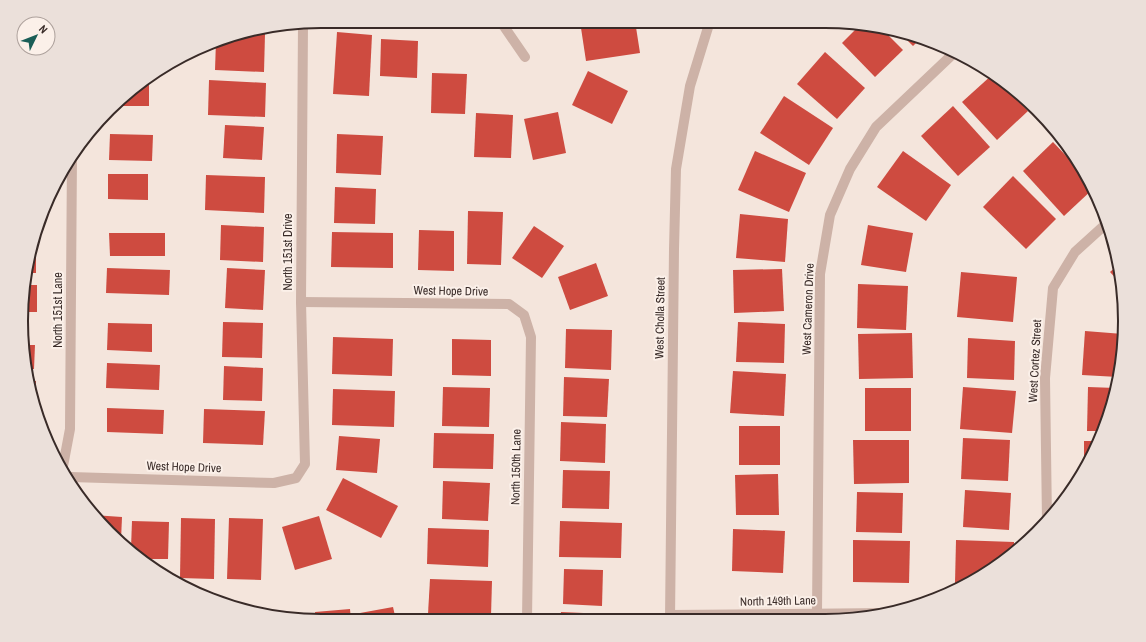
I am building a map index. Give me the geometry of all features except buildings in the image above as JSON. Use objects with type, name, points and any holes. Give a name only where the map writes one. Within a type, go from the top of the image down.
[{"type":"street","points":[[505,28],[525,57]]},
{"type":"street","name":"West Cholla Street","points":[[670,614],[676,169],[690,86],[708,28]]},
{"type":"street","name":"North 151st Drive","points":[[296,478],[305,464],[301,302],[303,29]]},
{"type":"street","name":"West Cameron Drive","points":[[817,613],[820,274],[830,215],[850,169],[876,126],[951,56]]},
{"type":"street","name":"North 151st Lane","points":[[64,462],[70,429],[72,166]]},
{"type":"street","name":"West Cortez Street","points":[[1047,512],[1045,378],[1053,288],[1075,252],[1102,227]]},
{"type":"street","name":"West Hope Drive","points":[[301,302],[509,304],[524,315]]},
{"type":"street","name":"North 150th Lane","points":[[524,315],[531,337],[528,614]]},
{"type":"street","name":"West Hope Drive","points":[[73,477],[274,483],[296,478]]},
{"type":"street","name":"North 149th Lane","points":[[780,614],[844,613]]}]
